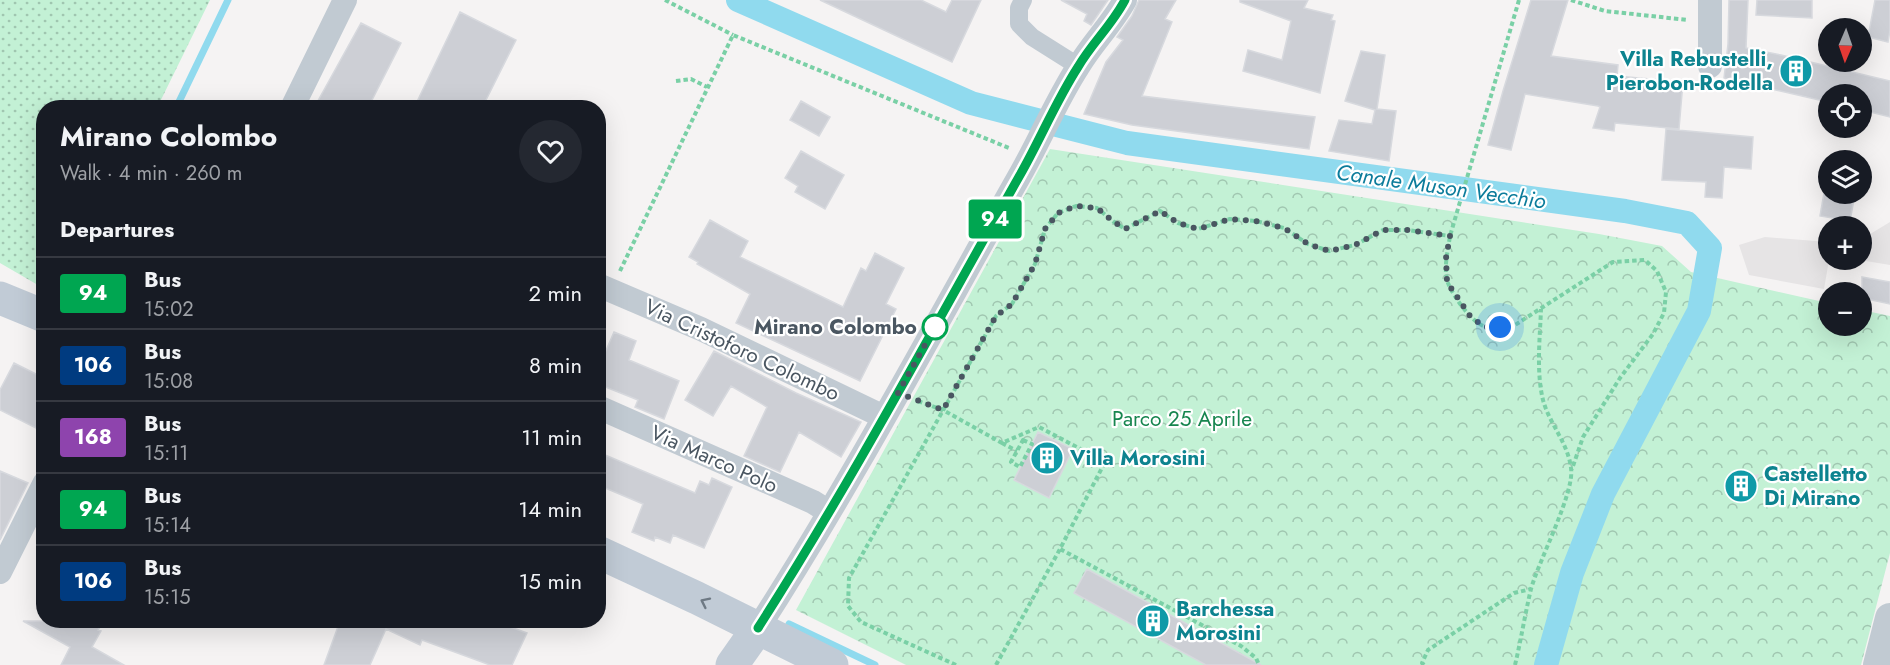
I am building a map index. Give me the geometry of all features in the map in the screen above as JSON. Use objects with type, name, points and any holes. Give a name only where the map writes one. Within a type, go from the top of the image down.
[{"type":"main road","points":[[0,298],[36,313]]},
{"type":"main road","points":[[606,556],[832,665]]},
{"type":"main road","points":[[732,665],[758,628]]},
{"type":"street","points":[[296,100],[345,0]]},
{"type":"street","points":[[1023,0],[1019,8],[1019,24],[1032,37],[1078,66]]},
{"type":"street","points":[[758,628],[898,393],[1023,149],[1056,106],[1078,66],[1125,0]]},
{"type":"street","points":[[1710,11],[1710,66]]},
{"type":"street","name":"Via Cristoforo Colombo","points":[[609,279],[701,329],[884,417]]},
{"type":"street","name":"Via Marco Polo","points":[[606,411],[813,502],[829,512]]},
{"type":"street","points":[[0,572],[36,500]]},
{"type":"street","points":[[1878,665],[1890,618]]},
{"type":"path","points":[[664,0],[733,35],[1023,149]]},
{"type":"path","points":[[1515,665],[1531,589],[1568,494],[1572,469],[1584,437],[1620,378],[1659,323],[1664,313],[1666,292],[1657,271],[1645,260],[1613,262],[1515,325],[1484,327],[1470,316],[1447,282],[1446,258],[1450,236],[1519,0]]},
{"type":"path","points":[[1571,0],[1605,11],[1710,11]]},
{"type":"path","points":[[609,279],[733,35]]},
{"type":"path","points":[[676,81],[691,79],[707,87]]},
{"type":"path","points":[[956,665],[861,622],[848,606],[849,578],[996,316],[1012,304],[1035,264],[1045,229],[1058,213],[1076,206],[1097,208],[1125,229],[1160,211],[1178,223],[1198,229],[1230,219],[1256,221],[1284,228],[1308,244],[1329,251],[1355,245],[1383,230],[1407,230],[1450,236]]},
{"type":"path","points":[[1540,309],[1543,402],[1564,443],[1572,469]]},
{"type":"path","points":[[898,393],[943,410],[1017,451]]},
{"type":"path","points":[[996,665],[1105,462],[1039,427],[1002,443]]},
{"type":"path","points":[[1023,440],[1032,444],[1020,467],[1011,462],[1017,451],[1023,440]]},
{"type":"path","points":[[1060,549],[1241,646],[1256,658],[1259,665]]},
{"type":"path","points":[[1424,665],[1422,663],[1428,650],[1514,593],[1531,589]]},
{"type":"shaded area","points":[[1890,222],[1890,265],[1872,262],[1872,233]]},
{"type":"shaded area","points":[[1765,237],[1818,241],[1818,270],[1827,270],[1825,282],[1818,282],[1818,288],[1749,275],[1739,245]]},
{"type":"green space","points":[[0,0],[210,0],[161,100],[36,100],[36,284],[0,263]]},
{"type":"green space","name":"Parco 25 Aprile","points":[[1050,149],[1599,234],[1662,246],[1691,272],[1818,301],[1818,336],[1872,336],[1872,312],[1890,316],[1890,553],[1861,665],[906,665],[796,610]]},
{"type":"building","points":[[820,0],[921,0],[946,12],[952,0],[981,0],[952,62]]},
{"type":"building","points":[[1061,0],[1108,0],[1091,25],[1084,21],[1087,14]]},
{"type":"building","points":[[1139,0],[1176,0],[1165,19],[1172,22],[1142,96],[1315,117],[1309,149],[1132,125],[1084,114],[1106,62],[1123,40],[1117,37],[1132,16]]},
{"type":"building","points":[[1240,0],[1308,0],[1304,8],[1333,15],[1331,20],[1335,21],[1320,93],[1243,71],[1248,50],[1282,60],[1291,21],[1240,2]]},
{"type":"building","points":[[1531,0],[1568,0],[1551,56],[1618,65],[1617,76],[1683,82],[1679,129],[1615,123],[1614,131],[1593,128],[1600,107],[1598,106],[1525,94],[1511,150],[1488,145]]},
{"type":"building","points":[[1729,0],[1748,0],[1746,48],[1818,64],[1818,72],[1852,72],[1890,81],[1890,117],[1872,112],[1872,84],[1818,84],[1818,100],[1724,78],[1728,44]]},
{"type":"building","points":[[1757,0],[1812,0],[1812,18],[1756,15]]},
{"type":"building","points":[[1875,0],[1890,0],[1888,42],[1872,38],[1872,18]]},
{"type":"building","points":[[460,12],[516,40],[486,100],[418,100]]},
{"type":"building","points":[[361,23],[401,43],[372,100],[318,100]]},
{"type":"building","points":[[1361,51],[1385,55],[1377,109],[1396,111],[1389,161],[1329,151],[1339,120],[1372,124],[1375,110],[1345,101]]},
{"type":"building","points":[[801,101],[830,117],[819,136],[790,120]]},
{"type":"building","points":[[1666,129],[1753,137],[1751,169],[1724,167],[1722,198],[1705,197],[1706,182],[1662,180]]},
{"type":"building","points":[[801,151],[844,175],[825,209],[795,192],[798,186],[785,178]]},
{"type":"building","points":[[1822,204],[1853,204],[1851,216],[1820,216]]},
{"type":"building","points":[[710,220],[748,241],[740,257],[843,307],[861,268],[866,271],[875,253],[904,268],[886,304],[896,309],[860,381],[736,323],[750,294],[697,264],[698,262],[689,257]]},
{"type":"building","points":[[1862,277],[1890,282],[1890,304],[1872,300],[1872,282],[1862,282]]},
{"type":"building","points":[[614,332],[636,341],[629,360],[679,381],[664,419],[635,407],[638,400],[606,387],[606,350]]},
{"type":"building","points":[[714,351],[796,393],[861,422],[841,457],[799,432],[780,472],[744,456],[767,407],[731,386],[713,416],[685,400]]},
{"type":"building","points":[[14,363],[36,374],[36,428],[0,410],[0,390]]},
{"type":"building","name":"Villa Morosini","points":[[1038,432],[1073,449],[1049,498],[1014,480]]},
{"type":"building","points":[[606,455],[695,493],[700,481],[709,485],[712,478],[732,487],[704,548],[673,535],[670,543],[655,537],[654,541],[632,532],[643,504],[606,488]]},
{"type":"building","points":[[0,471],[28,483],[0,540]]},
{"type":"building","name":"Castelletto Di Mirano","points":[[1758,475],[1746,497],[1732,494],[1732,487],[1737,480]]},
{"type":"building","name":"Barchessa Morosini","points":[[1087,569],[1261,665],[1206,665],[1074,593]]},
{"type":"building","points":[[23,621],[36,621],[36,628],[99,628],[98,630],[101,631],[92,647],[124,665],[61,665],[70,647]]},
{"type":"building","points":[[337,628],[513,628],[527,633],[512,665],[490,665],[422,640],[420,645],[386,629],[370,665],[324,665]]},
{"type":"waterway","points":[[180,100],[228,0]]},
{"type":"waterway","name":"Canale Muson Vecchio","points":[[738,0],[971,103],[1127,143],[1625,211],[1687,223],[1710,248],[1699,311],[1603,494],[1572,573],[1546,665]]},
{"type":"waterway","points":[[789,624],[875,665]]},
{"type":"bus line","name":"94","points":[[758,628],[884,417],[1030,158],[1078,66],[1125,0]]},
{"type":"place","name":"Villa Rebustelli, Pierobon-Rodella","points":[[1796,71]]},
{"type":"place","name":"Mirano Colombo","points":[[935,327]]},
{"type":"place","name":"Villa Morosini","points":[[1047,458]]},
{"type":"place","name":"Castelletto Di Mirano","points":[[1741,486]]},
{"type":"place","name":"Barchessa Morosini","points":[[1153,621]]},
{"type":"route","points":[[935,327],[898,393],[943,410],[996,316],[1012,304],[1035,264],[1045,229],[1058,213],[1076,206],[1097,208],[1125,229],[1160,211],[1178,223],[1198,229],[1230,219],[1256,221],[1284,228],[1308,244],[1329,251],[1355,245],[1383,230],[1407,230],[1450,236],[1446,258],[1447,282],[1470,316],[1484,327],[1500,327]]}]
